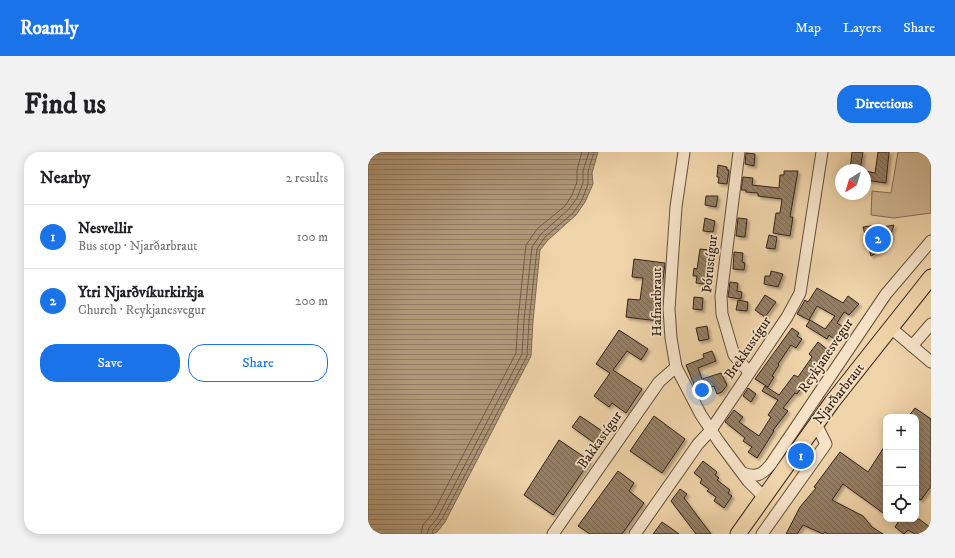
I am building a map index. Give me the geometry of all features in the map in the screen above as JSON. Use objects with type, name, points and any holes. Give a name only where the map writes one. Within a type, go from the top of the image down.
[{"type":"main road","name":"Njarðarbraut","points":[[738,534],[816,424],[931,278]]},
{"type":"street","name":"Hafnarbraut","points":[[684,152],[676,208],[669,309],[671,338],[676,367],[701,415],[711,430],[742,473],[764,497]]},
{"type":"street","name":"Þórustígur","points":[[739,152],[721,296],[722,314],[734,355],[750,372]]},
{"type":"street","name":"Brekkustígur","points":[[635,534],[698,444],[711,430],[787,317],[800,293],[822,152]]},
{"type":"street","name":"Reykjanesvegur","points":[[742,473],[751,476],[758,476],[771,464],[886,294],[931,241]]},
{"type":"street","points":[[912,346],[931,324]]},
{"type":"street","points":[[891,328],[931,362]]},
{"type":"street","name":"Bakkastígur","points":[[553,534],[659,382],[676,367]]},
{"type":"street","points":[[762,534],[826,444],[816,424]]},
{"type":"shaded area","points":[[898,152],[931,152],[931,213],[894,218],[871,215],[872,191],[891,193]]},
{"type":"water","points":[[368,152],[598,152],[592,173],[593,184],[585,202],[576,215],[548,240],[540,250],[531,356],[445,522],[437,532],[432,534],[368,534]]},
{"type":"building","points":[[852,152],[863,152],[861,164],[851,164]]},
{"type":"building","points":[[878,152],[889,152],[886,183],[871,181],[871,172],[875,173]]},
{"type":"building","points":[[746,153],[755,154],[754,166],[745,164]]},
{"type":"building","points":[[718,165],[727,167],[727,170],[729,170],[727,184],[718,183]]},
{"type":"building","points":[[784,171],[798,171],[790,217],[793,217],[790,236],[773,233],[776,213],[780,213],[782,199],[758,196],[758,193],[741,190],[743,177],[753,178],[752,185],[779,188],[780,175],[784,175]]},
{"type":"building","points":[[706,196],[718,196],[716,207],[705,205]]},
{"type":"building","points":[[705,218],[715,221],[713,232],[703,231]]},
{"type":"building","points":[[738,218],[747,219],[745,237],[736,236]]},
{"type":"building","points":[[876,225],[877,228],[894,225],[890,236],[892,237],[882,250],[871,256],[863,227]]},
{"type":"building","points":[[769,235],[777,237],[775,249],[766,248]]},
{"type":"building","points":[[700,249],[710,250],[705,284],[696,283],[697,276],[693,276],[694,268],[697,269]]},
{"type":"building","points":[[734,252],[743,253],[742,262],[745,263],[744,270],[733,269]]},
{"type":"building","points":[[634,259],[665,263],[658,321],[626,317],[628,299],[640,300],[643,278],[632,277]]},
{"type":"building","points":[[771,271],[783,274],[778,287],[764,284],[765,276],[770,276]]},
{"type":"building","points":[[730,282],[738,283],[737,291],[742,292],[741,299],[728,297]]},
{"type":"building","points":[[817,288],[843,303],[848,296],[859,304],[849,315],[844,312],[837,323],[843,327],[834,339],[829,335],[827,339],[806,326],[810,320],[825,329],[835,316],[817,306],[809,320],[797,314],[805,300],[808,302]]},
{"type":"building","points":[[765,295],[776,302],[765,317],[755,310]]},
{"type":"building","points":[[694,297],[703,298],[702,310],[693,309]]},
{"type":"building","points":[[738,300],[748,302],[747,311],[736,310]]},
{"type":"building","points":[[707,326],[709,339],[699,341],[696,328]]},
{"type":"building","points":[[792,328],[799,333],[797,336],[802,339],[796,348],[791,345],[778,364],[779,365],[772,376],[774,377],[768,387],[755,379]]},
{"type":"building","points":[[619,330],[648,349],[641,360],[627,351],[613,370],[642,389],[626,413],[612,403],[609,407],[594,396],[610,373],[596,364]]},
{"type":"building","points":[[818,342],[828,350],[827,356],[823,357],[797,394],[795,393],[783,408],[788,411],[773,430],[774,431],[757,458],[748,452],[752,447],[743,441],[745,438],[725,422],[734,410],[743,417],[739,422],[759,436],[771,417],[768,415],[778,400],[762,391],[765,386],[779,395],[794,375],[798,377],[812,357],[809,354]]},
{"type":"building","points":[[712,351],[716,361],[698,368],[702,379],[721,373],[727,385],[722,392],[717,394],[714,386],[697,392],[686,365],[704,358],[703,354]]},
{"type":"building","points":[[748,388],[756,394],[751,402],[743,396]]},
{"type":"building","points":[[915,408],[931,419],[931,486],[921,500],[919,499],[919,414],[910,414]]},
{"type":"building","points":[[580,416],[605,433],[597,445],[572,427]]},
{"type":"building","points":[[654,416],[685,439],[662,473],[630,451]]},
{"type":"building","points":[[559,440],[590,461],[553,515],[524,495]]},
{"type":"building","points":[[883,449],[883,513],[843,484],[832,500],[863,516],[872,527],[883,534],[828,534],[825,532],[823,534],[803,525],[797,534],[786,534],[800,507],[816,488],[814,487],[840,452],[868,472]]},
{"type":"building","points":[[703,461],[717,472],[715,475],[719,478],[717,480],[730,490],[728,493],[732,496],[724,508],[714,501],[716,497],[707,491],[709,489],[700,483],[702,479],[694,473]]},
{"type":"building","points":[[618,471],[634,483],[629,491],[644,503],[622,534],[590,534],[578,526]]},
{"type":"building","points":[[680,489],[687,494],[684,498],[711,534],[696,534],[671,501]]},
{"type":"building","points":[[919,519],[931,528],[931,534],[915,534],[908,530],[904,534],[895,527],[898,522],[919,522]]},
{"type":"building","points":[[662,522],[679,534],[653,534]]},
{"type":"place","name":"Ytri Njarðvíkurkirkja","points":[[878,239]]},
{"type":"place","name":"Nesvellir","points":[[801,456]]}]
